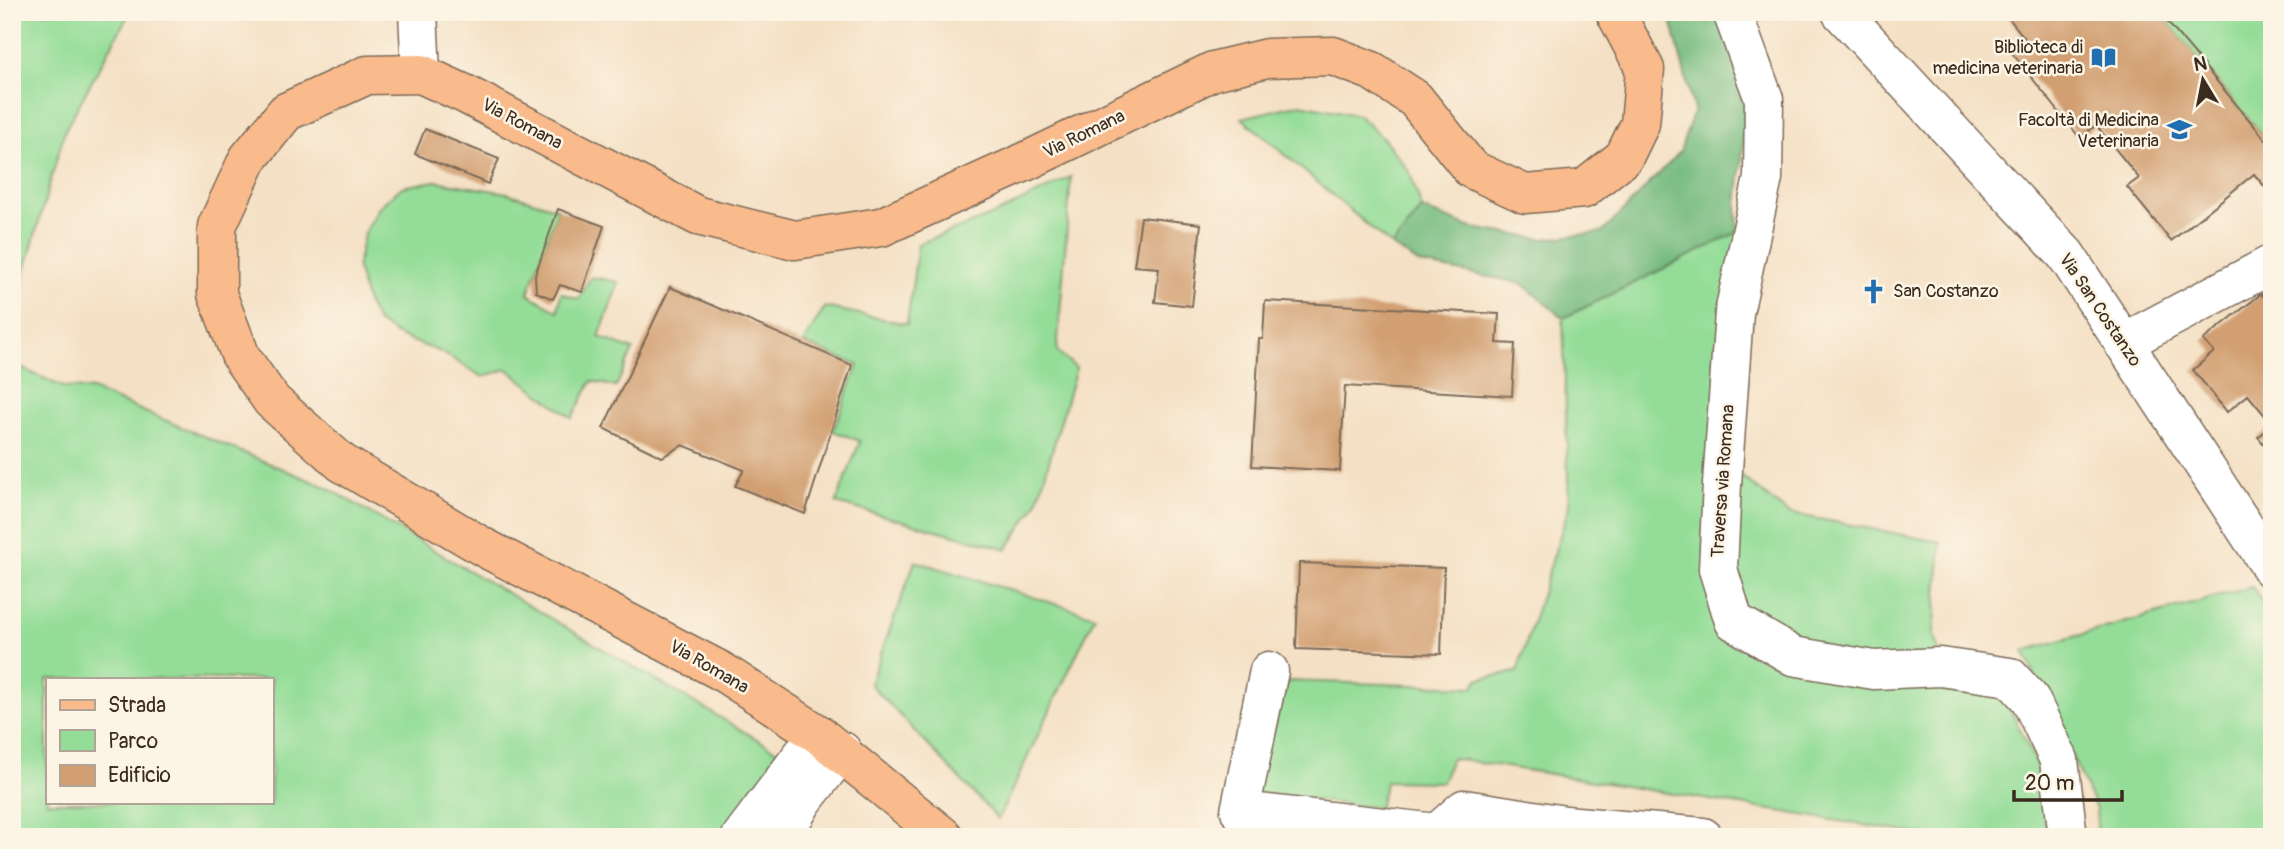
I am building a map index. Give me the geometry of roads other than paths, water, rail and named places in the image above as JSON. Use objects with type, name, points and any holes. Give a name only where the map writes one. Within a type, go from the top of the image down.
[{"type":"main road","name":"Via Romana","points":[[944,837],[830,742],[721,671],[483,547],[342,463],[272,401],[241,357],[218,294],[217,226],[248,159],[286,112],[367,75],[421,74],[465,94],[698,216],[795,240],[881,227],[1027,162],[1213,71],[1267,58],[1334,56],[1372,71],[1415,99],[1471,169],[1525,194],[1584,190],[1624,157],[1640,124],[1645,69],[1615,12]]},
{"type":"street","points":[[418,12],[421,74]]},
{"type":"street","name":"Traversa via Romana","points":[[1732,12],[1764,99],[1763,178],[1734,313],[1722,496],[1718,569],[1734,621],[1793,656],[1874,670],[1940,667],[2010,677],[2030,699],[2059,760],[2068,837]]},
{"type":"street","name":"Via San Costanzo","points":[[1841,12],[2066,256],[2272,569]]},
{"type":"street","points":[[2123,343],[2272,264]]},
{"type":"street","points":[[2241,522],[2272,552]]},
{"type":"street","points":[[1269,671],[1240,811],[1437,832],[1464,809],[1565,825],[1703,837]]},
{"type":"street","points":[[741,837],[830,742]]},
{"type":"street","points":[[782,837],[803,802],[830,742]]},
{"type":"place","name":"Biblioteca di medicina veterinaria","points":[[2103,57]]},
{"type":"place","name":"Facoltà di Medicina Veterinaria","points":[[2179,130]]},
{"type":"place","name":"San Costanzo","points":[[1873,291]]}]
